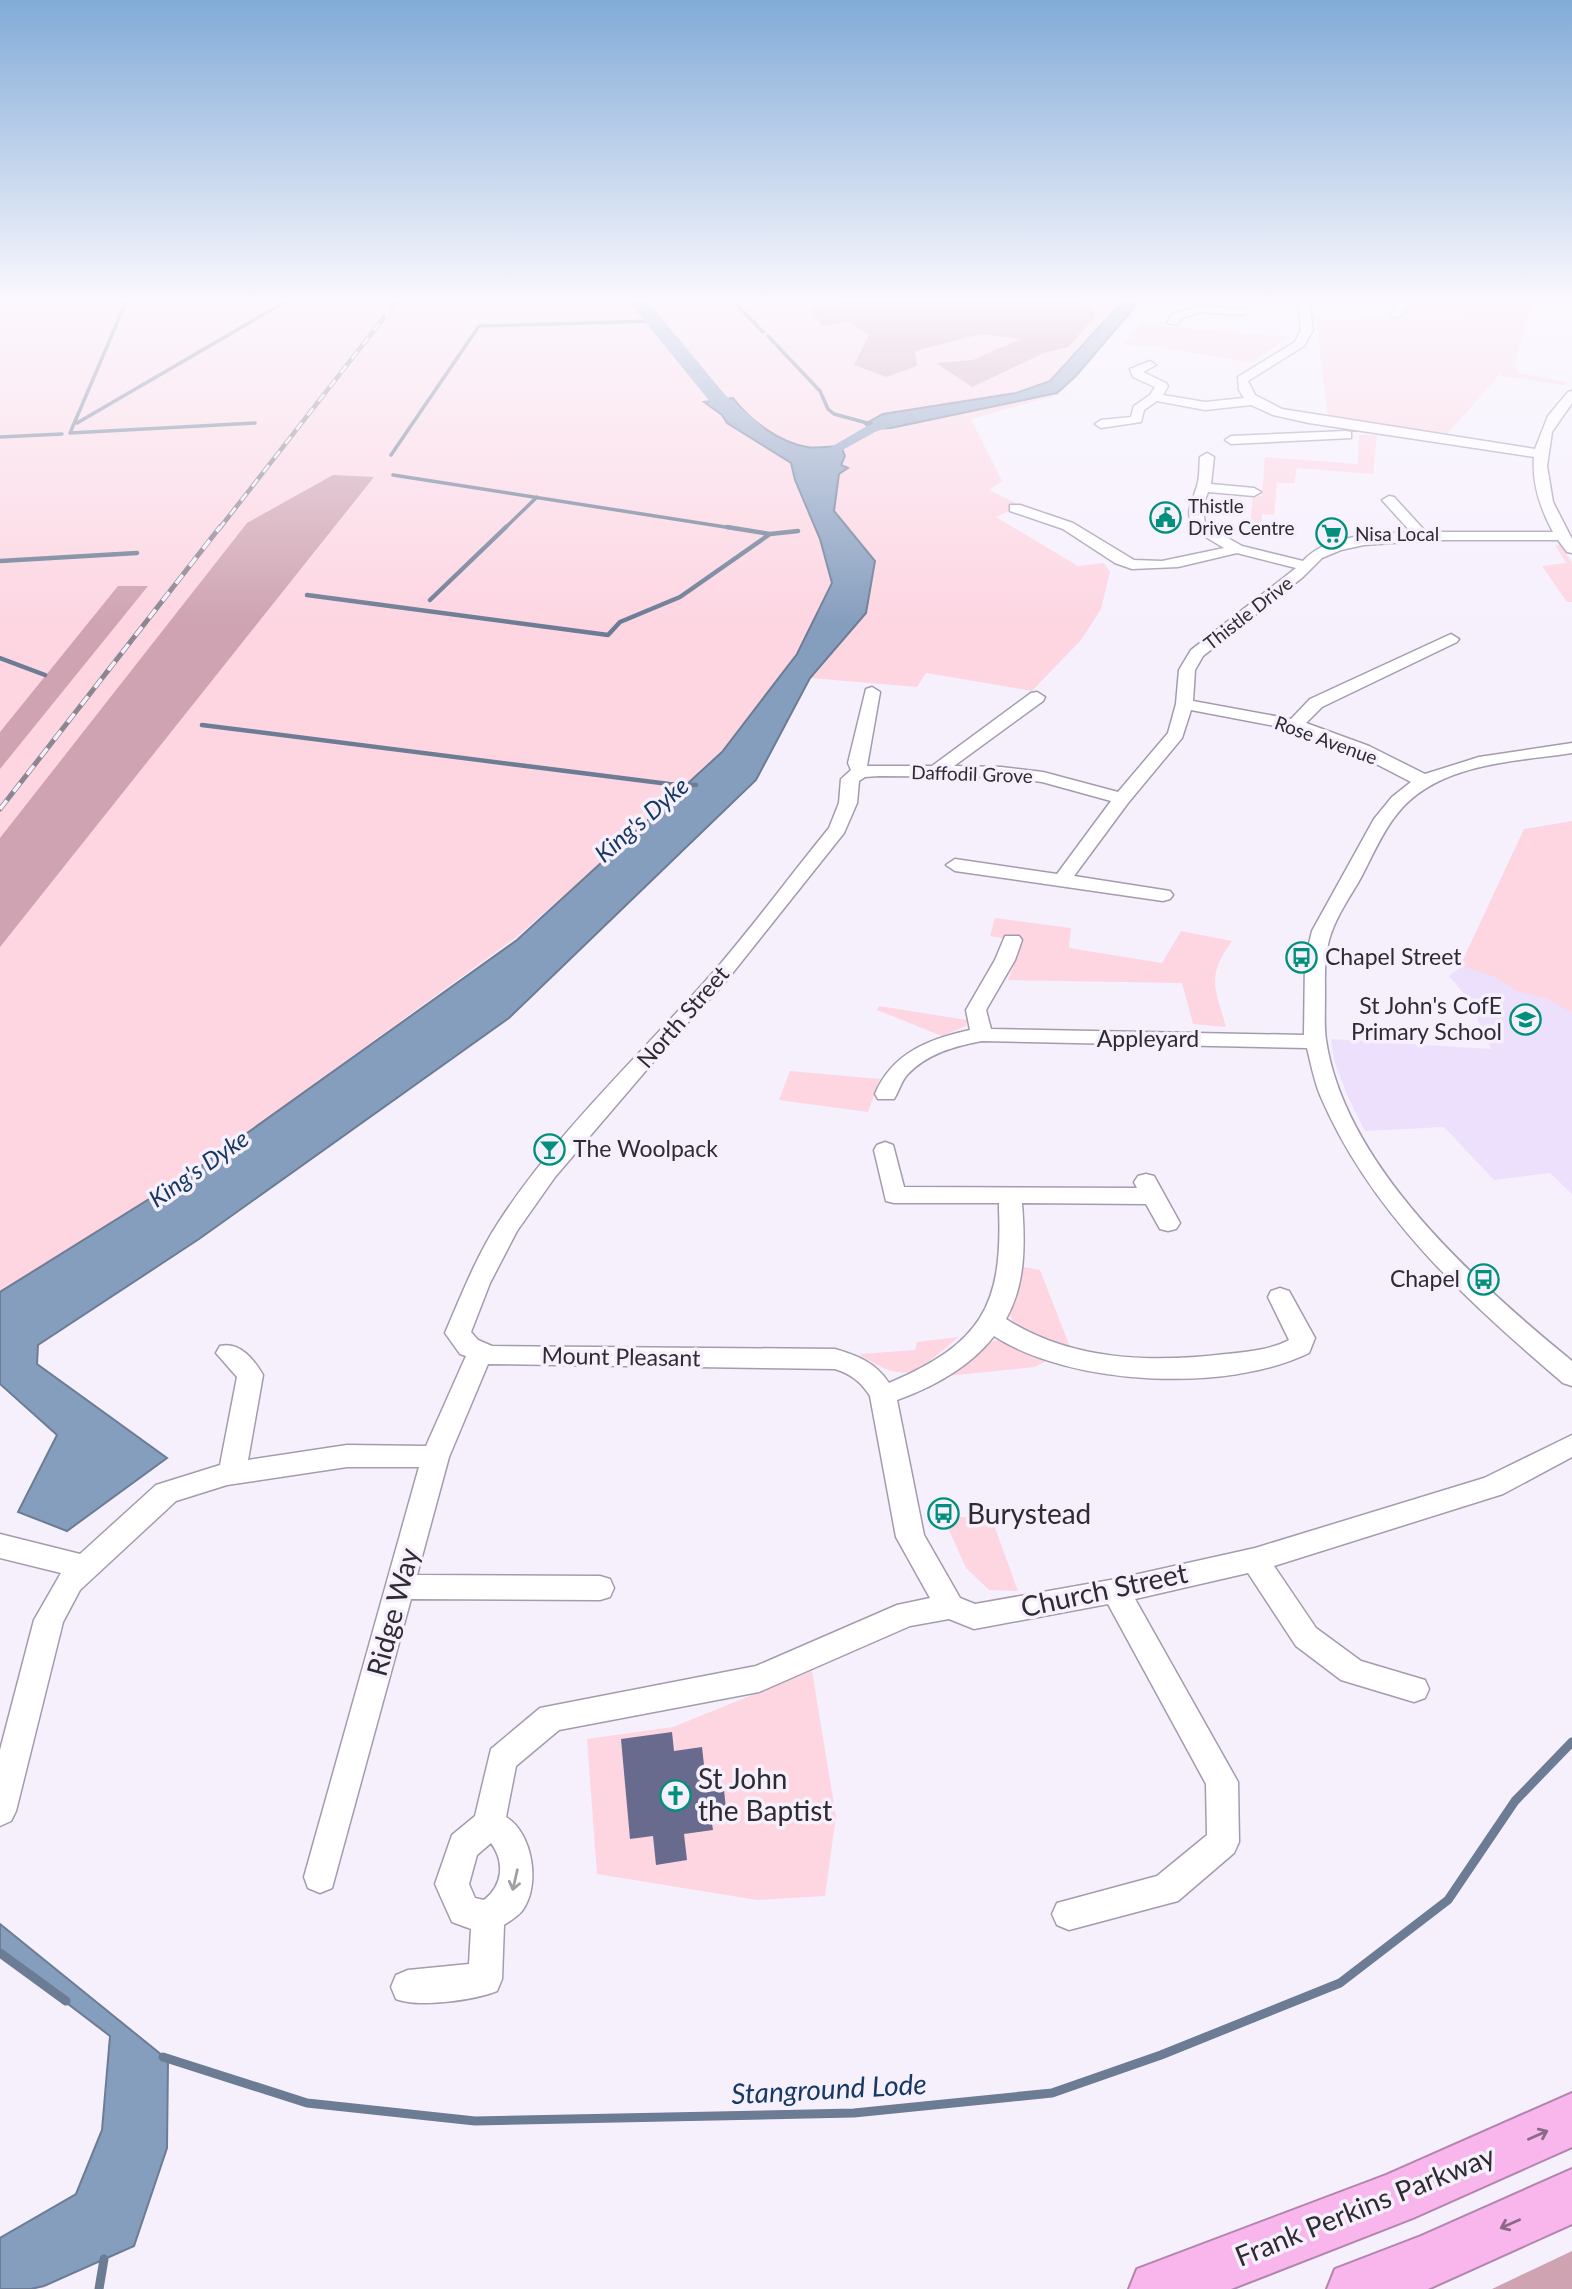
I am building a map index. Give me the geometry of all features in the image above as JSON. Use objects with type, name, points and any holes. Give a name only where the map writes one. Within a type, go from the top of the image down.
[{"type":"highway","name":"Frank Perkins Parkway","points":[[1157,2289],[1394,2199],[1572,2120]]},
{"type":"highway","points":[[1354,2289],[1431,2260],[1572,2196]]},
{"type":"street","points":[[1101,424],[1137,419],[1138,409]]},
{"type":"street","points":[[1269,409],[1366,429],[1539,454]]},
{"type":"street","points":[[1560,409],[1553,417],[1539,454],[1545,500],[1567,543]]},
{"type":"street","points":[[1229,440],[1337,436],[1366,429]]},
{"type":"street","points":[[1206,457],[1204,488],[1198,494],[1195,513],[1199,527],[1237,550],[1307,566]]},
{"type":"street","points":[[1204,488],[1254,492]]},
{"type":"street","points":[[1389,500],[1423,537]]},
{"type":"street","points":[[1015,508],[1061,522],[1122,561],[1143,565],[1172,564],[1237,550]]},
{"type":"street","name":"Thistle Drive","points":[[1061,881],[1122,799],[1176,734],[1184,704],[1187,670],[1196,653],[1318,555],[1338,547],[1373,540],[1480,534],[1567,543]]},
{"type":"street","points":[[1295,725],[1316,703],[1451,639]]},
{"type":"street","name":"North Street","points":[[470,1342],[478,1283],[507,1228],[539,1183],[671,1028],[716,981],[838,829],[848,803],[850,779],[861,772],[857,763],[872,692]]},
{"type":"street","points":[[935,772],[1013,718],[1037,697]]},
{"type":"street","name":"Rose Avenue","points":[[1184,704],[1295,725],[1363,750],[1424,780]]},
{"type":"street","points":[[1572,748],[1478,764],[1424,780],[1398,800],[1324,926],[1315,963],[1315,1042],[1337,1110],[1369,1166],[1399,1208],[1466,1283],[1572,1377]]},
{"type":"street","name":"Daffodil Grove","points":[[861,772],[1001,772],[1043,777],[1122,799]]},
{"type":"street","points":[[955,866],[1163,895]]},
{"type":"street","points":[[982,1035],[976,1010],[1005,960],[1012,940]]},
{"type":"street","name":"Appleyard","points":[[886,1094],[889,1083],[902,1066],[928,1051],[966,1037],[982,1035],[1315,1042]]},
{"type":"street","points":[[885,1150],[894,1195],[1010,1196],[1149,1189],[1168,1223]]},
{"type":"street","points":[[488,1917],[464,1910],[452,1884],[463,1846],[489,1824],[502,1759],[551,1718],[759,1679],[907,1614],[950,1607],[910,1537],[883,1395],[927,1378],[961,1354],[990,1322],[1003,1302],[1013,1244],[1010,1196]]},
{"type":"street","points":[[990,1322],[1030,1345],[1080,1360],[1111,1366],[1210,1366],[1263,1358],[1300,1346],[1302,1338],[1280,1297]]},
{"type":"street","name":"Mount Pleasant","points":[[470,1342],[491,1355],[835,1359],[856,1365],[874,1378],[883,1395]]},
{"type":"street","name":"Ridge Way","points":[[320,1877],[435,1457],[470,1342]]},
{"type":"street","points":[[229,1353],[250,1376],[232,1473]]},
{"type":"street","name":"Church Street","points":[[950,1607],[974,1617],[1116,1591],[1255,1560],[1493,1486],[1572,1445]]},
{"type":"street","points":[[0,1811],[49,1620],[70,1582],[166,1493],[232,1473],[347,1456],[435,1457]]},
{"type":"street","points":[[0,1546],[85,1567]]},
{"type":"street","points":[[1255,1560],[1306,1637],[1352,1671],[1414,1689]]},
{"type":"street","points":[[400,1587],[600,1588]]},
{"type":"street","points":[[1069,1914],[1166,1890],[1223,1842],[1222,1782],[1116,1591]]},
{"type":"street","points":[[408,1987],[485,1979],[488,1917],[510,1899],[518,1866],[505,1834],[489,1824]]},
{"type":"shaded area","points":[[0,409],[721,409],[718,412],[727,423],[791,463],[798,490],[821,541],[832,583],[797,654],[724,749],[670,802],[518,936],[194,1171],[0,1292]]},
{"type":"shaded area","points":[[743,409],[916,409],[883,414],[865,424],[867,428],[891,428],[986,409],[1008,409],[971,419],[1002,481],[989,490],[1016,503],[1011,510],[996,517],[1078,566],[1104,563],[1110,572],[1101,609],[1081,640],[1032,691],[926,673],[917,687],[810,678],[866,613],[875,561],[834,511],[839,473],[847,468],[841,465],[841,446],[811,448],[796,444],[775,435]]},
{"type":"shaded area","points":[[1327,409],[1469,409],[1447,434],[1328,417]]},
{"type":"shaded area","points":[[1359,435],[1377,435],[1373,474],[1297,468],[1294,483],[1277,483],[1274,515],[1262,514],[1261,525],[1250,524],[1253,495],[1262,496],[1265,457],[1358,464]]},
{"type":"shaded area","points":[[333,475],[374,477],[0,947],[0,838],[247,523]]},
{"type":"shaded area","points":[[1555,545],[1560,545],[1572,562],[1572,602],[1567,602],[1542,566],[1566,563]]},
{"type":"shaded area","points":[[118,586],[148,586],[0,769],[0,732]]},
{"type":"shaded area","points":[[1572,821],[1572,1013],[1548,999],[1517,991],[1493,976],[1460,966],[1524,829]]},
{"type":"shaded area","name":"St John's CofE Primary School","points":[[1572,882],[1572,1194],[1550,1173],[1494,1180],[1444,1127],[1365,1131],[1334,1060],[1331,1039],[1491,1049],[1469,1000],[1449,976]]},
{"type":"shaded area","points":[[995,918],[1071,928],[1069,948],[1162,963],[1181,931],[1232,941],[1219,964],[1215,982],[1226,1027],[1193,1024],[1182,983],[1008,980],[1023,942],[990,936]]},
{"type":"shaded area","points":[[879,1006],[967,1020],[966,1026],[942,1036],[877,1010]]},
{"type":"shaded area","points":[[790,1071],[880,1079],[868,1112],[779,1100]]},
{"type":"shaded area","points":[[1019,1266],[1040,1270],[1072,1352],[1015,1328],[1009,1312],[1014,1303]]},
{"type":"shaded area","points":[[959,1337],[922,1366],[902,1373],[876,1364],[859,1354],[915,1350],[917,1342]]},
{"type":"shaded area","points":[[998,1340],[1046,1361],[1035,1367],[947,1376],[985,1343]]},
{"type":"shaded area","points":[[943,1517],[991,1517],[1018,1591],[989,1590],[966,1568]]},
{"type":"shaded area","points":[[812,1671],[836,1816],[825,1896],[757,1900],[597,1874],[587,1739],[673,1727]]},
{"type":"shaded area","points":[[1572,2251],[1572,2289],[1492,2289]]},
{"type":"water","points":[[713,409],[743,409],[775,435],[796,444],[811,448],[841,446],[845,456],[841,465],[848,468],[839,474],[834,511],[875,561],[866,613],[810,678],[756,780],[509,1018],[199,1239],[38,1345],[37,1364],[167,1458],[67,1531],[18,1512],[57,1435],[0,1384],[0,1292],[194,1171],[517,940],[722,752],[797,654],[832,583],[820,539],[795,480],[791,463],[727,423]]},
{"type":"water","points":[[916,409],[982,409],[891,428],[871,429],[865,424],[883,414]]},
{"type":"water","points":[[0,1924],[168,2060],[167,2148],[134,2246],[44,2286],[31,2289],[0,2289],[0,2238],[76,2194],[102,2130],[110,2036],[0,1952]]},
{"type":"building","name":"St John the Baptist","points":[[672,1732],[674,1751],[702,1747],[707,1792],[724,1790],[726,1809],[710,1811],[713,1830],[684,1834],[687,1860],[656,1865],[653,1836],[630,1839],[621,1739]]},
{"type":"waterway","points":[[80,409],[70,433],[255,423]]},
{"type":"waterway","points":[[77,423],[101,409]]},
{"type":"waterway","points":[[391,455],[423,409]]},
{"type":"waterway","points":[[730,409],[756,431]]},
{"type":"waterway","points":[[828,409],[834,414],[871,424]]},
{"type":"waterway","name":"King's Dyke","points":[[815,460],[871,429],[896,421]]},
{"type":"waterway","points":[[0,437],[62,434]]},
{"type":"waterway","points":[[393,475],[537,497]]},
{"type":"waterway","points":[[504,529],[537,497]]},
{"type":"waterway","points":[[537,497],[738,529]]},
{"type":"waterway","points":[[430,600],[506,527]]},
{"type":"waterway","points":[[727,527],[770,534]]},
{"type":"waterway","points":[[770,534],[798,531]]},
{"type":"waterway","points":[[307,595],[608,635],[620,622],[680,597],[770,534]]},
{"type":"waterway","points":[[0,561],[137,553]]},
{"type":"waterway","points":[[0,658],[45,675]]},
{"type":"waterway","points":[[202,725],[669,784],[696,785]]},
{"type":"waterway","name":"Stanground Lode","points":[[163,2057],[307,2103],[475,2121],[854,2113],[1052,2093],[1161,2055],[1340,1983],[1448,1900],[1515,1801],[1572,1742]]},
{"type":"waterway","name":"Stanground Lode","points":[[0,1953],[66,2001]]},
{"type":"waterway","points":[[99,2289],[104,2259]]},
{"type":"railway","points":[[219,529],[313,409]]},
{"type":"railway","points":[[0,809],[220,527]]},
{"type":"place","name":"Thistle Drive Centre","points":[[1165,517]]},
{"type":"place","name":"Nisa Local","points":[[1332,534]]},
{"type":"place","name":"Chapel Street","points":[[1302,957]]},
{"type":"place","name":"St John's CofE Primary School","points":[[1525,1019]]},
{"type":"place","name":"The Woolpack","points":[[550,1149]]},
{"type":"place","name":"Chapel","points":[[1483,1279]]},
{"type":"place","name":"Burystead","points":[[944,1514]]},
{"type":"place","name":"St John the Baptist","points":[[675,1795]]}]
